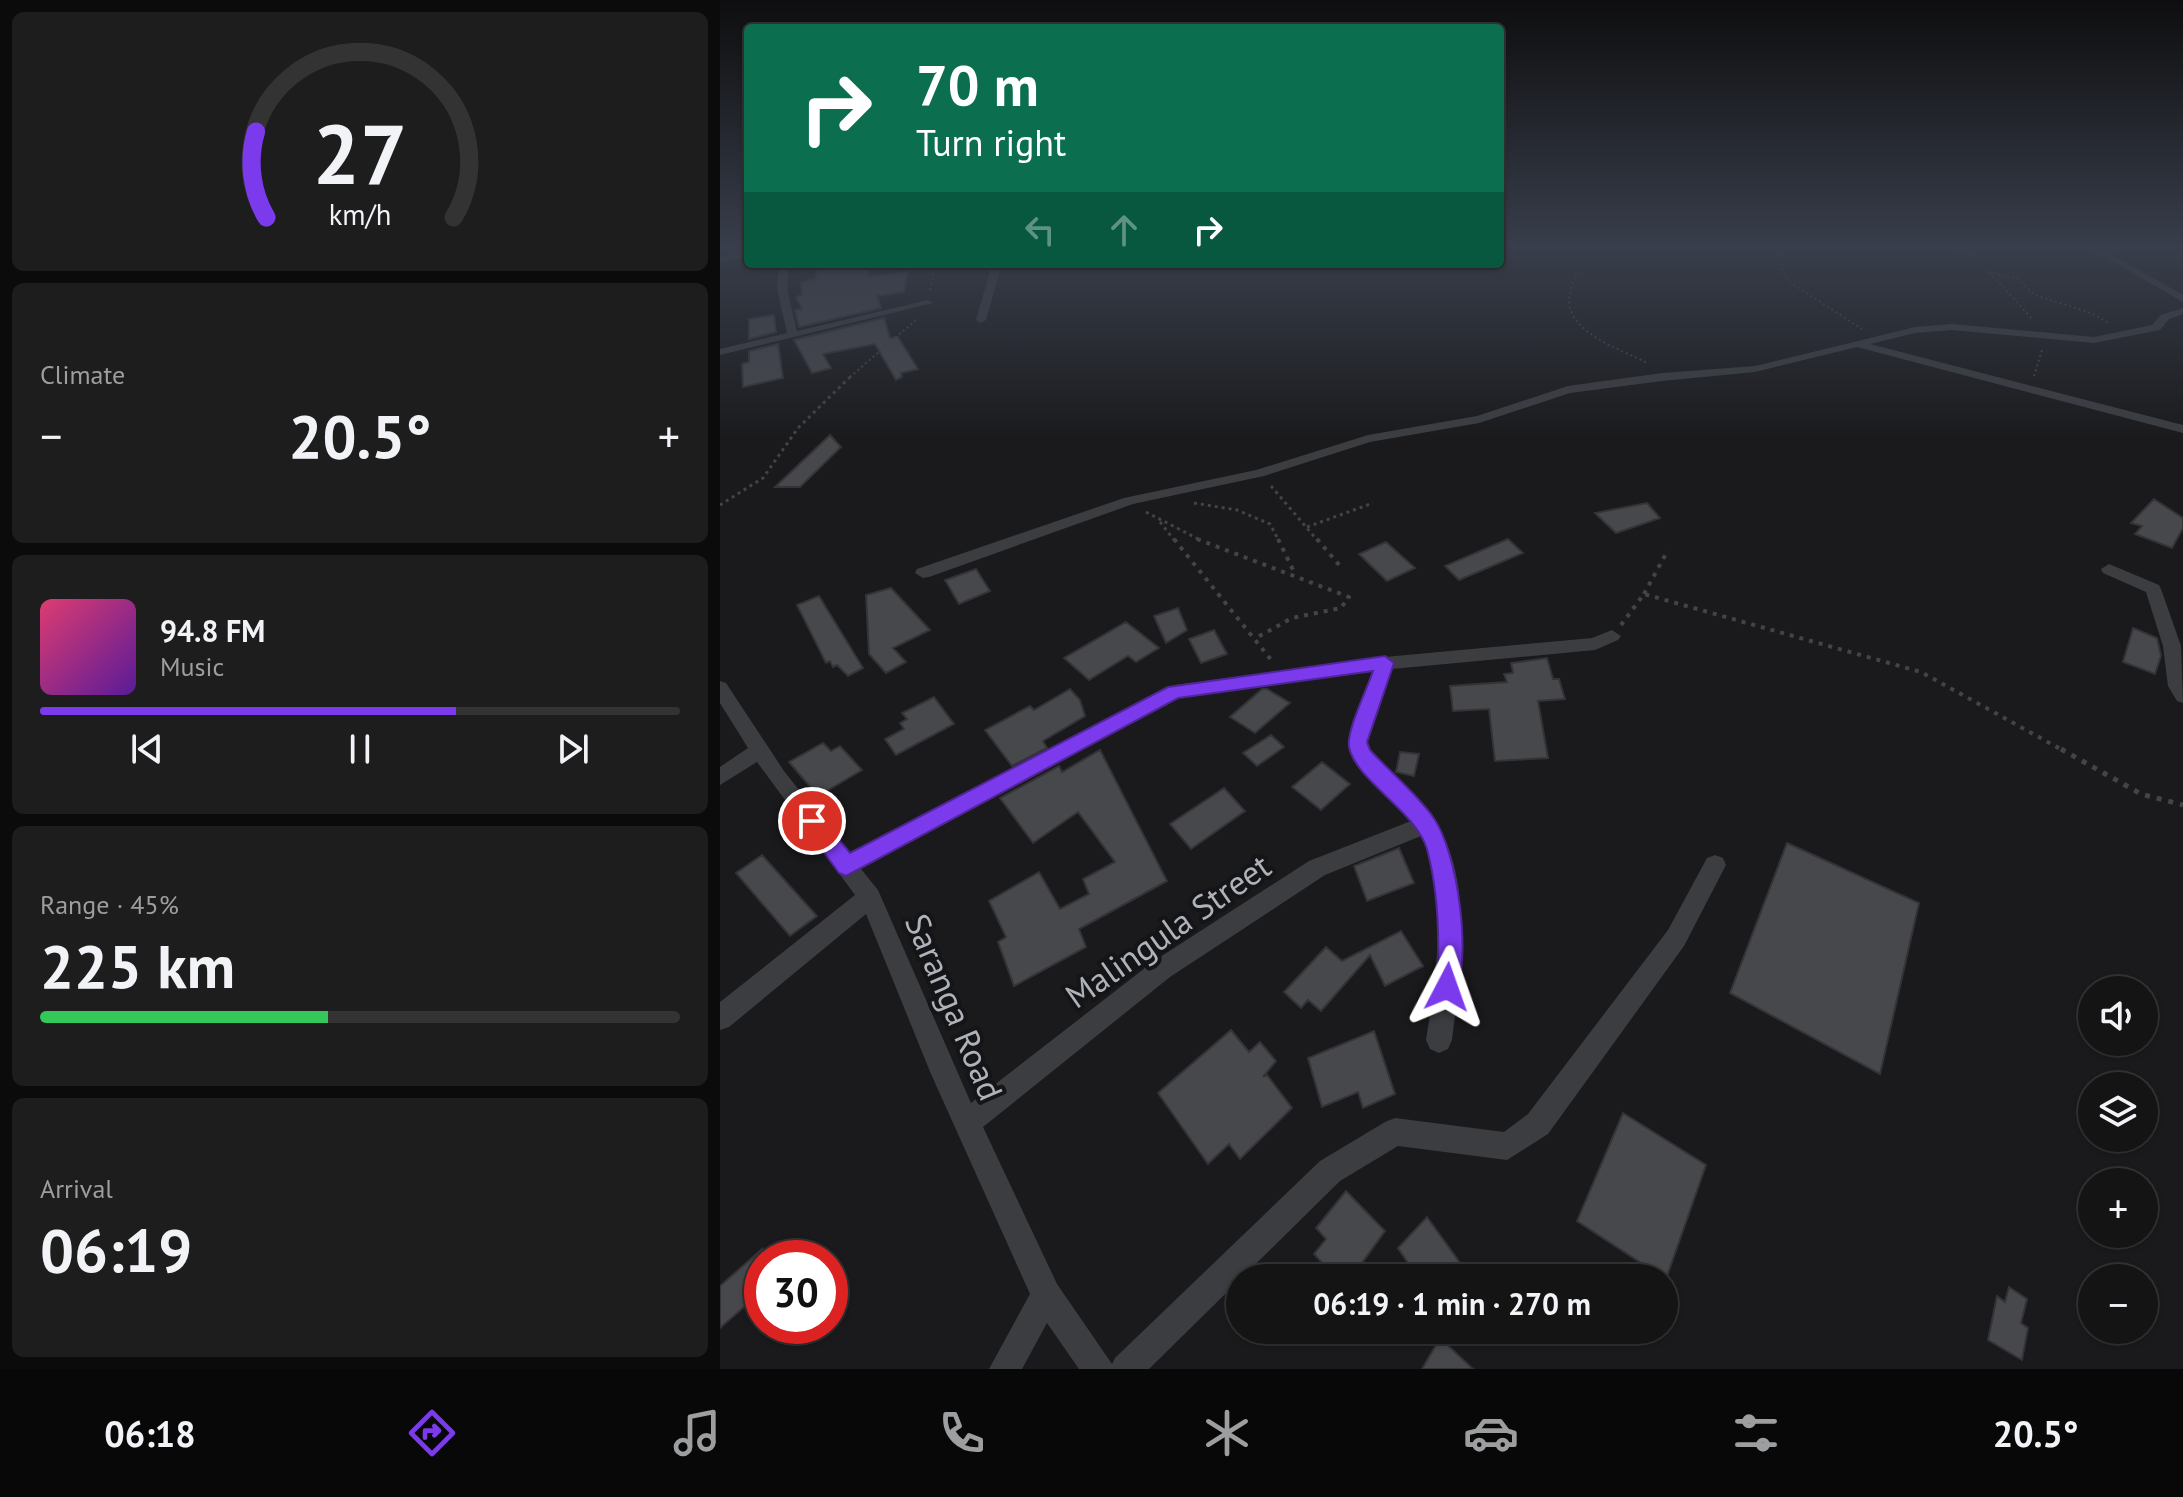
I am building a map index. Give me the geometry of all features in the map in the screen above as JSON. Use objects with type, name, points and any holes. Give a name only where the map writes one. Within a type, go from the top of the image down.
[{"type":"street","points":[[787,313],[792,333]]},
{"type":"street","points":[[720,352],[883,313]]},
{"type":"street","points":[[981,320],[983,313]]},
{"type":"street","points":[[923,573],[1129,501],[1259,473],[1368,439],[1479,419],[1545,395],[1674,375],[1755,369],[1915,330],[1952,327],[2094,340],[2156,328],[2165,317],[2177,313]]},
{"type":"street","points":[[1857,342],[2183,429]]},
{"type":"street","points":[[2109,569],[2153,589],[2172,646],[2177,686],[2183,696]]},
{"type":"street","points":[[846,866],[1175,692],[1385,663],[1595,644],[1612,636]]},
{"type":"street","points":[[1385,663],[1358,742],[1361,754],[1426,824],[1437,848],[1449,947],[1439,1040]]},
{"type":"street","name":"Saranga Road","points":[[720,688],[759,751],[870,897],[967,1123],[1046,1295],[1098,1369]]},
{"type":"street","points":[[720,777],[759,751]]},
{"type":"street","name":"Malingula Street","points":[[967,1123],[1162,969],[1317,868],[1426,824]]},
{"type":"street","points":[[1126,1369],[1330,1171],[1395,1132],[1507,1146],[1538,1124],[1676,938],[1715,865]]},
{"type":"street","points":[[720,1018],[870,897]]},
{"type":"street","points":[[1005,1369],[1046,1295]]},
{"type":"path","points":[[720,505],[763,478],[798,428],[831,394],[905,330],[920,313]]},
{"type":"path","points":[[1575,313],[1586,330],[1674,375]]},
{"type":"path","points":[[1837,313],[1864,330],[1867,335],[1857,342]]},
{"type":"path","points":[[2027,313],[2045,337],[2029,389]]},
{"type":"path","points":[[2091,313],[2128,335]]},
{"type":"path","points":[[1259,473],[1340,566]]},
{"type":"path","points":[[1160,496],[1237,510],[1270,524],[1296,575]]},
{"type":"path","points":[[1129,501],[1186,535],[1349,597],[1341,608],[1292,618],[1256,638]]},
{"type":"path","points":[[1307,527],[1373,503]]},
{"type":"path","points":[[1156,517],[1256,638],[1283,676]]},
{"type":"path","points":[[1626,616],[1644,594],[1668,550]]},
{"type":"path","points":[[1644,594],[1921,672],[2141,794],[2183,805]]},
{"type":"building","points":[[796,313],[860,313],[799,327]]},
{"type":"building","points":[[774,315],[776,332],[749,339],[749,319]]},
{"type":"building","points":[[884,318],[890,338],[898,337],[918,369],[901,373],[902,377],[896,380],[875,344],[823,354],[831,368],[812,373],[794,340]]},
{"type":"building","points":[[778,344],[783,378],[743,387],[742,364],[749,362],[749,351]]},
{"type":"building","points":[[830,435],[841,447],[800,487],[775,487]]},
{"type":"building","points":[[2154,499],[2183,518],[2183,528],[2172,548],[2135,534],[2142,526],[2131,523]]},
{"type":"building","points":[[1647,503],[1660,518],[1616,533],[1595,513]]},
{"type":"building","points":[[1508,539],[1523,553],[1459,580],[1445,566]]},
{"type":"building","points":[[1386,542],[1415,568],[1387,581],[1359,554]]},
{"type":"building","points":[[976,569],[990,591],[959,604],[945,580]]},
{"type":"building","points":[[891,588],[930,630],[893,648],[906,662],[886,673],[869,654],[866,595]]},
{"type":"building","points":[[819,596],[863,668],[848,676],[837,665],[833,667],[830,661],[826,663],[797,605]]},
{"type":"building","points":[[1178,608],[1187,630],[1166,643],[1154,616]]},
{"type":"building","points":[[1126,622],[1159,648],[1136,662],[1128,656],[1089,680],[1064,658]]},
{"type":"building","points":[[2133,628],[2157,638],[2161,656],[2155,674],[2123,662]]},
{"type":"building","points":[[1214,630],[1227,654],[1201,663],[1189,639]]},
{"type":"building","points":[[1547,658],[1553,679],[1559,679],[1565,699],[1538,701],[1548,758],[1495,761],[1489,709],[1453,711],[1450,686],[1507,682],[1504,674],[1513,673],[1511,663]]},
{"type":"building","points":[[1070,689],[1080,700],[1085,716],[1043,741],[1047,748],[1012,766],[985,730],[1030,706],[1034,710]]},
{"type":"building","points":[[1262,689],[1290,703],[1255,733],[1230,717]]},
{"type":"building","points":[[934,697],[954,724],[896,755],[885,739],[904,729],[900,723],[907,719],[902,713]]},
{"type":"building","points":[[1271,735],[1284,747],[1257,766],[1243,753]]},
{"type":"building","points":[[823,743],[831,751],[840,746],[862,770],[818,796],[789,762]]},
{"type":"building","points":[[1100,750],[1167,881],[1079,929],[1086,947],[1014,986],[998,942],[1006,937],[989,901],[1039,872],[1060,909],[1089,894],[1083,879],[1115,862],[1078,812],[1033,843],[1000,798],[1059,766],[1062,772]]},
{"type":"building","points":[[1400,752],[1419,754],[1414,776],[1396,772]]},
{"type":"building","points":[[1322,762],[1350,784],[1321,810],[1292,787]]},
{"type":"building","points":[[1224,788],[1245,811],[1191,849],[1170,824]]},
{"type":"building","points":[[1787,843],[1919,903],[1880,1074],[1730,993]]},
{"type":"building","points":[[1399,848],[1414,883],[1367,901],[1354,866]]},
{"type":"building","points":[[762,855],[817,916],[790,936],[736,873]]},
{"type":"building","points":[[1401,931],[1423,966],[1385,986],[1370,955],[1321,1011],[1308,1000],[1301,1008],[1284,992],[1326,947],[1342,961]]},
{"type":"building","points":[[1231,1030],[1249,1052],[1260,1042],[1276,1061],[1263,1077],[1267,1075],[1292,1108],[1240,1159],[1229,1144],[1208,1164],[1158,1093]]},
{"type":"building","points":[[1374,1031],[1395,1094],[1363,1108],[1358,1092],[1322,1107],[1308,1058]]},
{"type":"building","points":[[1623,1113],[1706,1165],[1671,1264],[1643,1264],[1577,1221]]},
{"type":"building","points":[[1346,1191],[1385,1231],[1361,1264],[1323,1264],[1314,1254],[1326,1239],[1316,1228]]},
{"type":"building","points":[[1427,1217],[1461,1264],[1409,1264],[1398,1248]]},
{"type":"building","points":[[744,1265],[744,1307],[720,1328],[720,1286]]},
{"type":"building","points":[[2009,1287],[2027,1299],[2021,1323],[2028,1328],[2022,1360],[1988,1340],[1997,1296],[2005,1302]]},
{"type":"building","points":[[1437,1344],[1446,1344],[1473,1369],[1422,1369]]},
{"type":"route","points":[[812,821],[846,866],[1175,692],[1385,663],[1358,742],[1361,754],[1426,824],[1437,848],[1447,903],[1450,961],[1447,987]]}]
